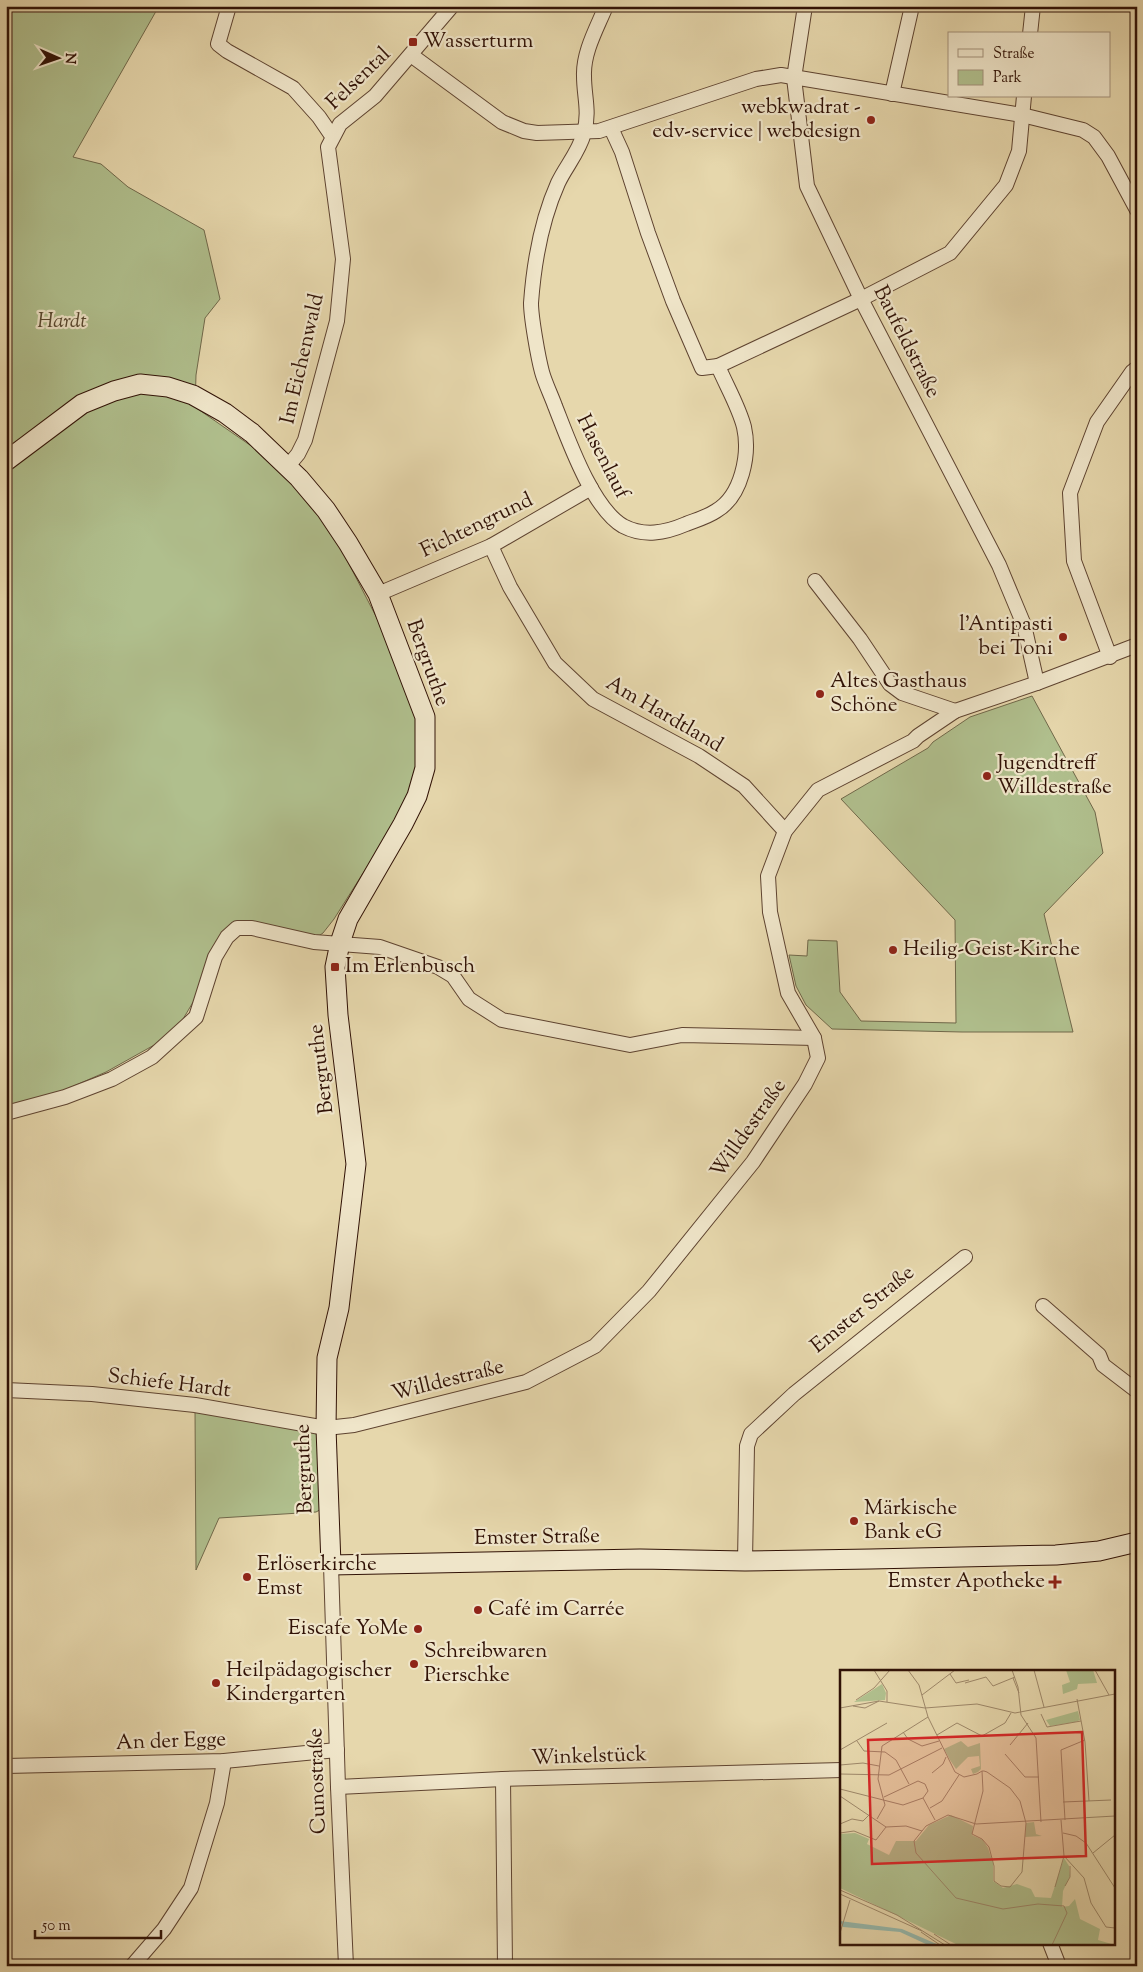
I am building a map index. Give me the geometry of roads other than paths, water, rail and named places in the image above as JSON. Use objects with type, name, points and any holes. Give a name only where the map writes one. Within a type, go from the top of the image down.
[{"type":"street","points":[[229,6],[218,44],[226,51],[293,88],[320,117],[332,136]]},
{"type":"street","name":"Felsental","points":[[332,136],[340,124],[375,96],[452,6]]},
{"type":"street","name":"Hasenlauf","points":[[606,6],[584,63],[588,111],[584,132],[578,151],[558,185],[537,246],[531,306],[542,372],[572,450],[591,488],[609,515],[621,525],[653,534],[672,530],[718,511],[736,491],[744,465],[746,446],[744,426],[718,366]]},
{"type":"street","name":"Baufeldstraße","points":[[805,6],[794,78],[807,186],[861,299],[999,565],[1024,624],[1037,683]]},
{"type":"street","points":[[892,94],[912,6]]},
{"type":"street","points":[[1030,32],[1032,6]]},
{"type":"street","points":[[411,56],[494,116],[513,127],[537,133],[584,132],[611,128],[756,79],[781,76],[1022,115],[1083,130],[1094,137],[1108,156],[1137,210]]},
{"type":"street","points":[[611,128],[622,152],[648,233],[673,301],[702,368],[718,366],[861,299],[950,253],[1006,185],[1019,151],[1024,98]]},
{"type":"street","name":"Im Eichenwald","points":[[288,466],[298,454],[305,440],[337,321],[343,259],[328,147],[332,136]]},
{"type":"street","points":[[1110,657],[1074,561],[1070,493],[1097,422],[1132,372],[1137,368]]},
{"type":"street","name":"Bergruthe","points":[[6,461],[82,404],[114,391],[140,384],[168,387],[193,395],[236,421],[288,466],[326,510],[348,543],[378,594],[425,716],[425,768],[417,796],[348,919],[335,967],[335,985],[356,1164],[339,1308],[327,1358],[326,1428],[331,1565]]},
{"type":"street","name":"Fichtengrund","points":[[378,594],[491,546],[591,488]]},
{"type":"street","name":"Am Hardtland","points":[[491,546],[510,587],[555,663],[593,700],[699,756],[744,786],[785,831]]},
{"type":"street","points":[[815,581],[860,639],[890,684],[902,693],[955,711]]},
{"type":"street","name":"Willdestraße","points":[[326,1428],[354,1425],[526,1382],[595,1346],[649,1291],[753,1162],[805,1084],[818,1058],[814,1038],[788,993],[770,912],[768,876],[785,831],[818,790],[913,741],[955,711],[1137,646]]},
{"type":"street","points":[[6,1113],[65,1097],[112,1079],[152,1057],[196,1017],[216,957],[228,937],[237,928],[252,928],[314,942],[380,948],[438,967],[453,976],[469,999],[502,1020],[630,1045],[682,1035],[814,1038]]},
{"type":"street","name":"Emster Straße","points":[[745,1561],[747,1446],[751,1434],[794,1394],[965,1257]]},
{"type":"street","points":[[1043,1306],[1100,1355],[1103,1365],[1137,1391]]},
{"type":"street","name":"Schiefe Hardt","points":[[6,1390],[92,1394],[195,1405],[326,1428]]},
{"type":"street","name":"Emster Straße","points":[[331,1565],[640,1559],[745,1561],[1056,1555],[1099,1551],[1137,1542]]},
{"type":"street","name":"Cunostraße","points":[[331,1565],[346,1966]]},
{"type":"street","name":"An der Egge","points":[[6,1766],[224,1761],[337,1750]]},
{"type":"street","points":[[132,1966],[164,1928],[191,1888],[218,1803],[224,1761]]},
{"type":"street","name":"Winkelstück","points":[[338,1786],[503,1779],[840,1770]]},
{"type":"street","points":[[503,1779],[505,1966]]},
{"type":"street","points":[[1050,1944],[1059,1966]]},
{"type":"place","name":"Wasserturm","points":[[413,42]]},
{"type":"place","name":"webkwadrat - edv-service | webdesign","points":[[871,120]]},
{"type":"place","name":"l'Antipasti bei Toni","points":[[1063,637]]},
{"type":"place","name":"Altes Gasthaus Schöne","points":[[820,694]]},
{"type":"place","name":"Jugendtreff Willdestraße","points":[[987,776]]},
{"type":"place","name":"Heilig-Geist-Kirche","points":[[893,950]]},
{"type":"place","name":"Im Erlenbusch","points":[[335,967]]},
{"type":"place","name":"Märkische Bank eG","points":[[854,1521]]},
{"type":"place","name":"Erlöserkirche Emst","points":[[247,1577]]},
{"type":"place","name":"Emster Apotheke","points":[[1055,1582]]},
{"type":"place","name":"Café im Carrée","points":[[478,1610]]},
{"type":"place","name":"Eiscafe YoMe","points":[[418,1629]]},
{"type":"place","name":"Schreibwaren Pierschke","points":[[414,1664]]},
{"type":"place","name":"Heilpädagogischer Kindergarten","points":[[216,1683]]},
{"type":"park label","name":"Hardt","points":[[62,322]]}]
